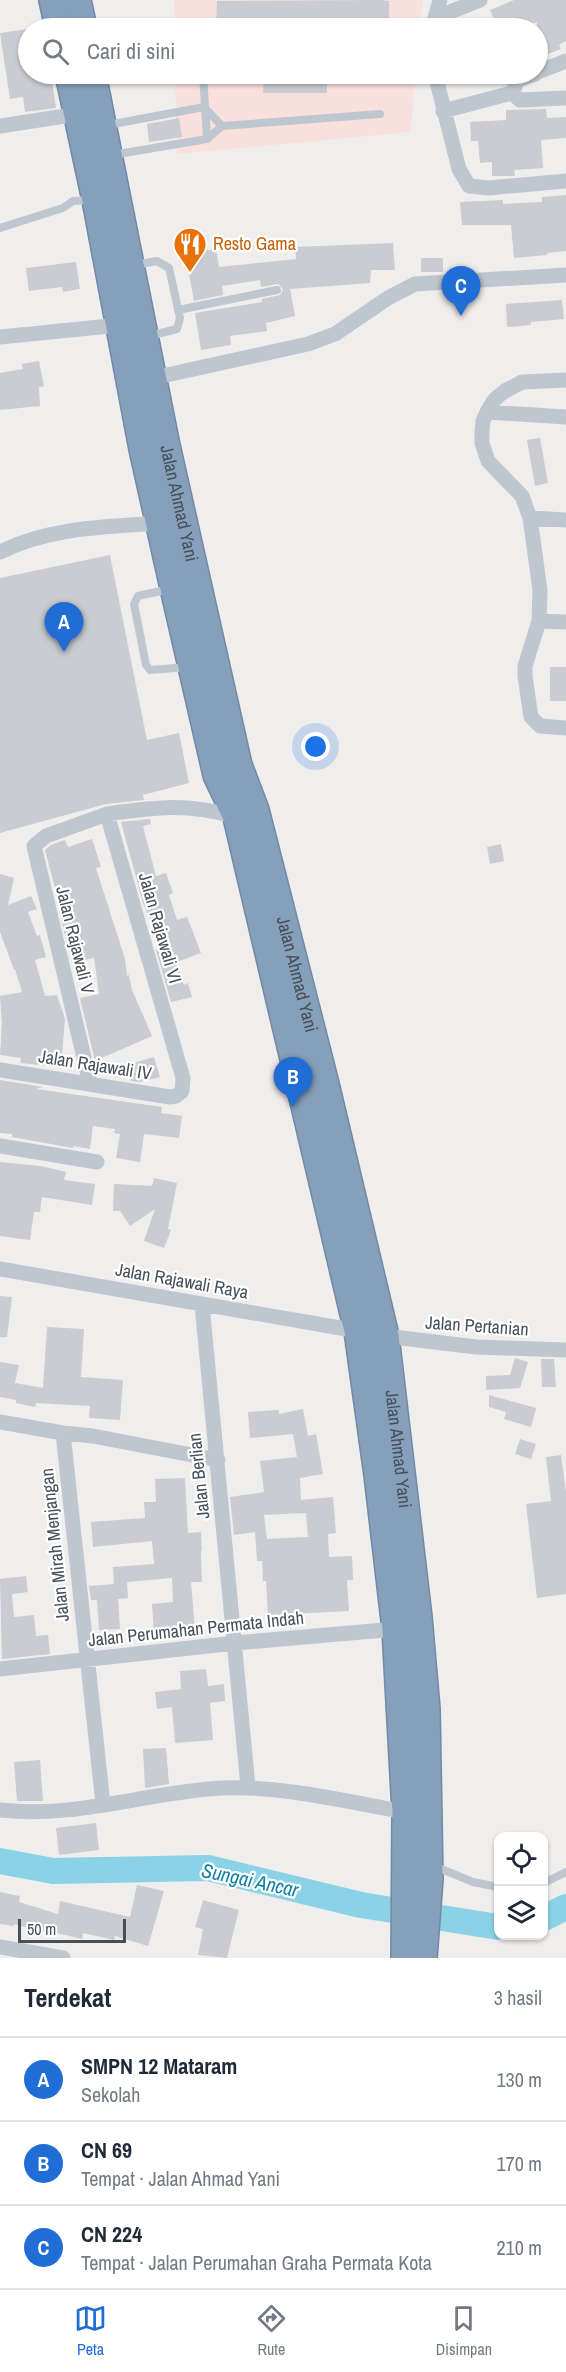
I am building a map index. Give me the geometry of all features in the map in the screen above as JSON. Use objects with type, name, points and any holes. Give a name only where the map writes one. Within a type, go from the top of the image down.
[{"type":"highway","points":[[53,0],[57,18]]},
{"type":"highway","points":[[76,0],[80,18]]},
{"type":"highway","points":[[73,84],[92,139],[96,200],[120,325],[154,446],[160,523],[174,588],[192,666],[227,770]]},
{"type":"highway","name":"Jalan Ahmad Yani","points":[[92,84],[92,139],[131,266],[153,378],[154,446],[227,770],[242,812],[325,1084],[385,1336],[418,1617],[426,1709],[414,1956]]},
{"type":"highway","points":[[242,812],[358,1331],[396,1629],[406,1812],[417,1871]]},
{"type":"street","points":[[435,18],[440,0]]},
{"type":"street","points":[[443,18],[480,0]]},
{"type":"street","points":[[548,69],[566,62]]},
{"type":"street","points":[[437,84],[459,169],[469,186],[489,188],[566,181]]},
{"type":"street","points":[[512,93],[516,84]]},
{"type":"street","points":[[512,93],[519,100],[566,98]]},
{"type":"street","points":[[443,111],[512,93]]},
{"type":"street","points":[[0,126],[92,139]]},
{"type":"street","points":[[153,378],[308,344],[335,334],[407,286],[566,275]]},
{"type":"street","points":[[0,337],[120,325]]},
{"type":"street","points":[[566,380],[515,385],[495,399],[483,421],[482,443],[488,461],[522,496],[530,518],[540,590],[539,621],[525,666],[531,717],[540,726],[566,728]]},
{"type":"street","points":[[487,412],[566,417]]},
{"type":"street","points":[[530,518],[566,520]]},
{"type":"street","points":[[0,552],[55,532],[160,523]]},
{"type":"street","points":[[539,621],[566,622]]},
{"type":"street","points":[[107,814],[159,807],[242,812]]},
{"type":"street","name":"Jalan Rajawali V","points":[[90,1083],[33,850],[39,839],[107,814]]},
{"type":"street","name":"Jalan Rajawali VI","points":[[107,814],[183,1078],[182,1091]]},
{"type":"street","name":"Jalan Rajawali IV","points":[[0,1070],[170,1097],[182,1091]]},
{"type":"street","points":[[0,1146],[96,1162]]},
{"type":"street","name":"Jalan Rajawali Raya","points":[[0,1269],[358,1331]]},
{"type":"street","name":"Jalan Berlian","points":[[202,1305],[248,1787]]},
{"type":"street","name":"Jalan Pertanian","points":[[385,1336],[476,1347],[566,1350]]},
{"type":"street","points":[[0,1422],[93,1436],[218,1460]]},
{"type":"street","name":"Jalan Mirah Menjangan","points":[[60,1432],[103,1804]]},
{"type":"street","name":"Jalan Perumahan Permata Indah","points":[[0,1669],[235,1643],[396,1629]]},
{"type":"street","points":[[0,1810],[42,1812],[204,1790],[248,1787],[406,1812]]},
{"type":"street","points":[[2,1951],[63,1958]]},
{"type":"lane","points":[[203,84],[207,139]]},
{"type":"lane","points":[[92,139],[204,107]]},
{"type":"lane","points":[[204,107],[222,126]]},
{"type":"lane","points":[[92,139],[207,139],[222,126],[380,114]]},
{"type":"lane","points":[[0,228],[53,211],[73,201],[96,200]]},
{"type":"lane","points":[[131,266],[157,261],[164,263],[169,268],[178,310],[180,324],[177,329],[144,337]]},
{"type":"lane","points":[[178,310],[277,290]]},
{"type":"lane","points":[[174,588],[138,596],[134,599],[146,665],[150,670],[156,671],[192,666]]},
{"type":"lane","points":[[417,1871],[494,1886]]},
{"type":"lane","points":[[548,1881],[566,1872]]},
{"type":"shaded area","points":[[174,0],[423,0],[421,18],[175,18]]},
{"type":"shaded area","points":[[175,84],[415,84],[410,132],[177,154]]},
{"type":"building","points":[[380,0],[389,1],[389,18],[216,18],[217,1]]},
{"type":"building","points":[[514,0],[566,0],[566,41],[559,45],[561,49],[548,54],[548,18],[494,18],[490,10]]},
{"type":"building","points":[[18,30],[18,84],[52,84],[56,108],[25,112],[23,97],[10,99],[0,33]]},
{"type":"building","points":[[263,84],[327,84],[327,93],[263,93]]},
{"type":"building","points":[[546,109],[547,118],[566,117],[566,138],[541,140],[543,168],[514,170],[515,176],[492,176],[492,162],[480,163],[478,141],[471,141],[470,122],[506,120],[506,110]]},
{"type":"building","points":[[179,118],[182,137],[149,142],[147,124]]},
{"type":"building","points":[[566,195],[566,251],[514,258],[511,225],[462,225],[460,202],[503,200],[503,204],[542,202],[542,197]]},
{"type":"building","points":[[393,243],[395,270],[371,270],[370,283],[290,289],[295,316],[266,323],[267,331],[230,336],[231,345],[201,350],[195,313],[262,302],[262,299],[280,295],[283,289],[278,284],[261,287],[260,280],[222,286],[223,295],[194,301],[185,253],[216,249],[219,267],[296,259],[295,247]]},
{"type":"building","points":[[421,258],[443,258],[443,272],[421,272]]},
{"type":"building","points":[[76,262],[80,289],[63,292],[62,287],[29,291],[26,268]]},
{"type":"building","points":[[562,300],[564,319],[507,327],[506,304]]},
{"type":"building","points":[[39,361],[44,386],[39,387],[40,406],[0,410],[0,373],[23,369],[22,364]]},
{"type":"building","points":[[540,438],[548,483],[535,486],[527,440]]},
{"type":"building","points":[[110,555],[147,740],[179,733],[189,783],[143,795],[144,800],[106,804],[0,833],[0,578]]},
{"type":"building","points":[[550,667],[566,667],[566,701],[550,701]]},
{"type":"building","points":[[150,819],[151,824],[143,826],[156,876],[166,873],[173,893],[169,895],[177,920],[187,917],[201,953],[177,962],[184,985],[188,983],[192,997],[171,1002],[156,950],[165,947],[157,923],[152,925],[143,903],[121,822]]},
{"type":"building","points":[[92,839],[101,867],[96,868],[125,959],[127,976],[129,975],[132,990],[152,1036],[95,1061],[80,998],[99,994],[94,958],[72,963],[45,850],[65,840],[68,847]]},
{"type":"building","points":[[501,844],[504,861],[490,864],[487,847]]},
{"type":"building","points":[[0,874],[14,878],[8,905],[31,896],[37,909],[28,912],[37,936],[40,935],[46,957],[35,960],[45,996],[57,995],[65,1019],[61,1067],[20,1063],[21,1058],[0,1055],[2,1023],[0,996],[22,992],[0,932]]},
{"type":"building","points":[[154,1057],[160,1077],[140,1082],[131,1081],[127,1065]]},
{"type":"building","points":[[0,1080],[43,1087],[36,1089],[162,1107],[161,1113],[182,1116],[179,1138],[144,1134],[140,1162],[116,1158],[120,1134],[114,1133],[115,1129],[93,1126],[90,1149],[12,1137],[12,1134],[0,1133]]},
{"type":"building","points":[[0,1162],[41,1166],[66,1172],[64,1180],[95,1184],[92,1205],[42,1197],[40,1212],[34,1212],[30,1240],[0,1236]]},
{"type":"building","points":[[154,1178],[177,1183],[168,1229],[171,1230],[164,1248],[144,1241],[155,1209],[130,1226],[120,1211],[113,1211],[114,1184],[152,1186]]},
{"type":"building","points":[[0,1296],[12,1297],[7,1337],[0,1337]]},
{"type":"building","points":[[47,1327],[84,1329],[81,1377],[123,1380],[120,1420],[89,1418],[90,1406],[36,1403],[35,1407],[0,1397],[0,1362],[19,1365],[15,1383],[43,1388]]},
{"type":"building","points":[[515,1358],[528,1362],[520,1388],[486,1390],[486,1376],[510,1375]]},
{"type":"building","points":[[541,1359],[554,1359],[556,1387],[542,1387]]},
{"type":"building","points":[[489,1395],[536,1408],[531,1427],[504,1419],[506,1412],[489,1407]]},
{"type":"building","points":[[303,1409],[308,1436],[316,1434],[323,1474],[300,1478],[301,1500],[333,1497],[336,1533],[328,1534],[329,1557],[352,1556],[353,1580],[347,1580],[349,1611],[268,1615],[266,1581],[263,1581],[262,1561],[257,1561],[255,1532],[234,1535],[230,1497],[264,1492],[260,1461],[297,1457],[293,1434],[250,1438],[248,1412],[279,1410],[279,1414]],"holes":[[[306,1513],[308,1537],[267,1539],[264,1515]]]},
{"type":"building","points":[[520,1439],[536,1444],[531,1459],[515,1454]]},
{"type":"building","points":[[561,1455],[566,1492],[566,1594],[537,1598],[526,1504],[551,1501],[546,1457]]},
{"type":"building","points":[[185,1478],[188,1533],[201,1532],[202,1582],[191,1582],[195,1629],[154,1633],[152,1604],[173,1602],[172,1578],[127,1582],[128,1598],[118,1599],[120,1629],[99,1630],[97,1600],[91,1600],[89,1586],[114,1584],[113,1567],[154,1564],[152,1541],[93,1547],[91,1522],[145,1518],[144,1502],[156,1502],[155,1479]]},
{"type":"building","points":[[26,1576],[28,1592],[12,1594],[14,1617],[34,1615],[36,1636],[48,1635],[50,1654],[2,1659],[0,1579]]},
{"type":"building","points":[[206,1669],[208,1686],[224,1684],[225,1701],[210,1703],[213,1740],[175,1743],[172,1707],[157,1709],[155,1692],[181,1689],[180,1671]]},
{"type":"building","points":[[166,1748],[169,1784],[145,1788],[143,1749]]},
{"type":"building","points":[[40,1760],[43,1801],[17,1801],[14,1762]]},
{"type":"building","points":[[96,1823],[99,1850],[59,1855],[56,1828]]},
{"type":"building","points":[[137,1885],[164,1891],[148,1946],[115,1936],[114,1940],[83,1933],[82,1939],[14,1924],[14,1926],[0,1924],[0,1892],[20,1896],[19,1902],[58,1914],[60,1901],[130,1917]]},
{"type":"building","points":[[203,1900],[239,1910],[227,1958],[198,1955],[203,1929],[195,1927]]},
{"type":"waterway","name":"Sungai Ancar","points":[[0,1861],[53,1871],[208,1868],[361,1905],[494,1926]]},
{"type":"waterway","name":"Sungai Ancar","points":[[548,1916],[566,1907]]},
{"type":"place","name":"Resto Gama","points":[[190,273]]},
{"type":"place","name":"CN 224","points":[[461,316]]},
{"type":"place","name":"SMPN 12 Mataram","points":[[64,652]]},
{"type":"place","name":"CN 69","points":[[293,1107]]}]
